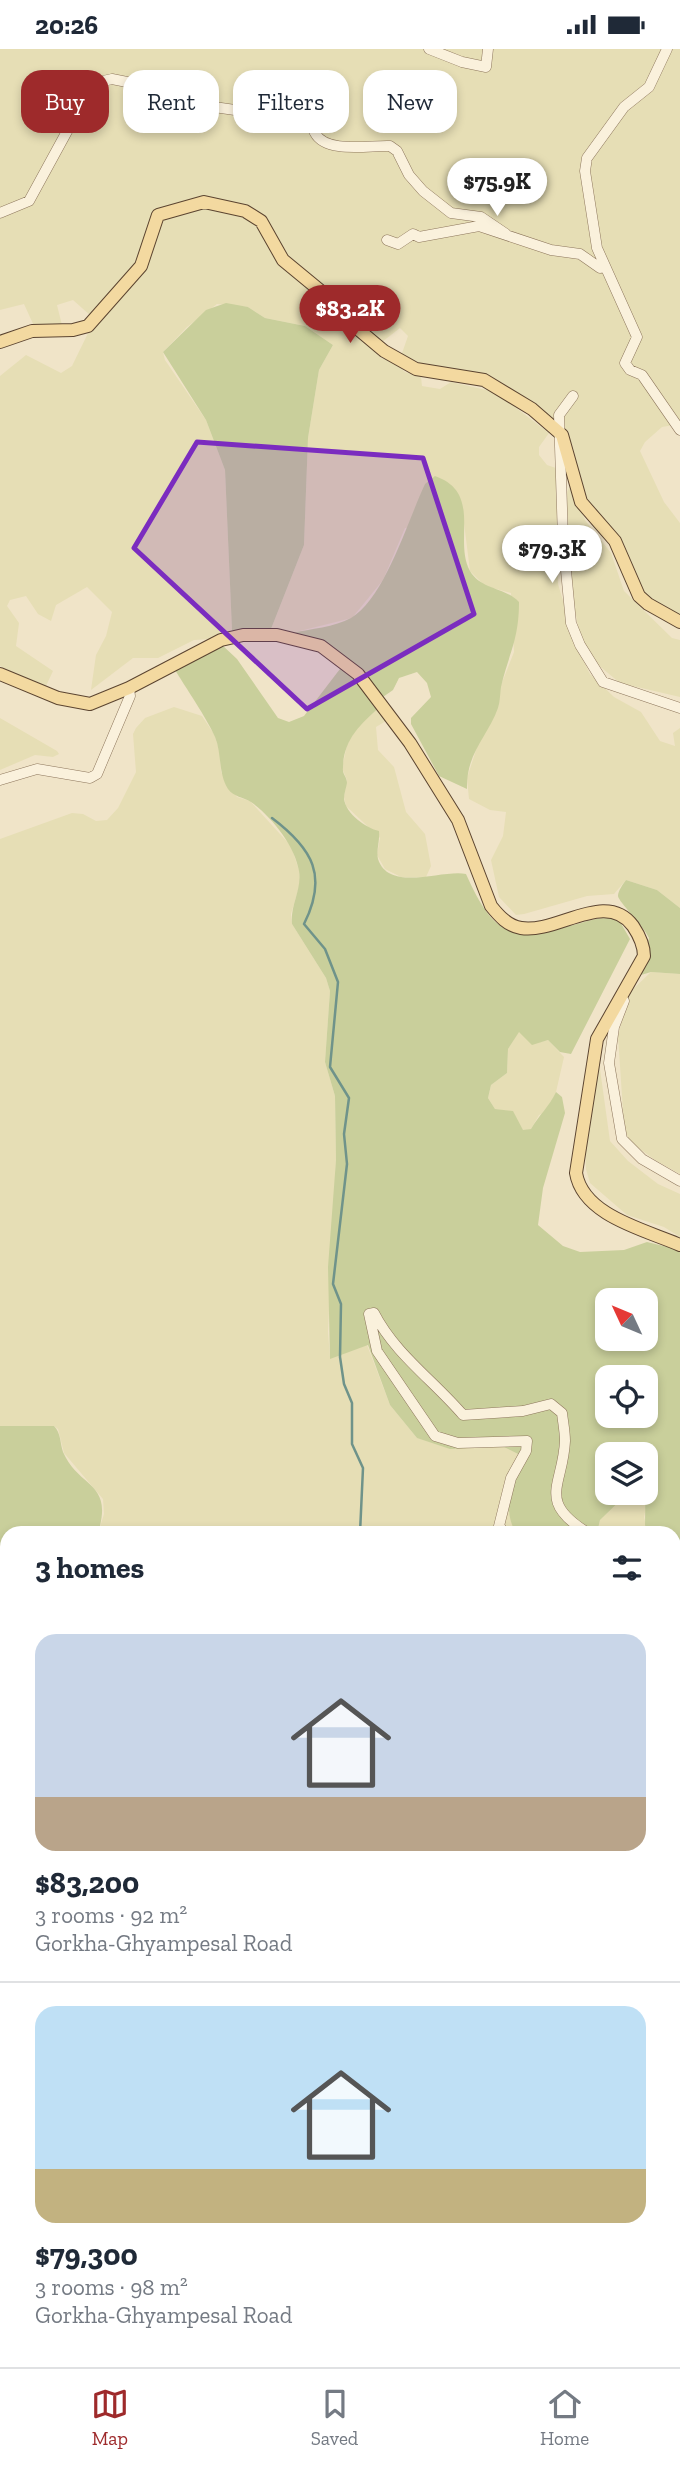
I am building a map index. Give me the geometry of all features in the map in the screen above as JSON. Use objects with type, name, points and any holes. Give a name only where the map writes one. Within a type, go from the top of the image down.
[{"type":"main road","points":[[0,342],[32,331],[74,330],[88,326],[141,266],[158,215],[195,204],[220,205],[245,211],[261,221],[283,260],[323,293],[384,351],[416,369],[484,380],[507,392],[562,435],[581,502],[615,541],[630,582],[648,604],[680,622]]},
{"type":"main road","points":[[0,674],[78,703],[90,704],[129,688],[221,640],[243,635],[277,635],[321,646],[358,674],[410,743],[458,820],[491,906],[499,915],[510,924],[523,929],[573,920],[604,910],[619,913],[635,929],[644,947],[644,956],[630,986],[597,1039],[577,1161],[578,1183],[590,1202],[600,1210],[680,1245]]},
{"type":"street","points":[[429,49],[462,62],[486,67],[488,49]]},
{"type":"street","points":[[667,49],[649,87],[624,107],[587,158],[585,171],[590,217],[604,265],[636,331],[634,349],[625,363],[629,370],[642,375],[680,430]]},
{"type":"street","points":[[0,212],[29,201],[71,124],[95,99],[103,81],[112,79],[162,89],[183,89],[214,107],[235,110],[248,118],[278,113],[298,99],[308,108],[315,135],[324,142],[390,146],[397,151],[410,175],[424,191],[452,213],[481,217],[506,234]]},
{"type":"street","points":[[387,240],[398,244],[413,234],[419,237],[479,226],[551,250],[580,254],[600,268],[604,265]]},
{"type":"street","points":[[573,396],[559,415],[562,435],[565,572],[571,623],[580,645],[603,682],[680,708]]},
{"type":"street","points":[[0,780],[37,769],[90,778],[97,774],[130,696],[129,688]]},
{"type":"street","points":[[630,986],[614,1027],[609,1062],[622,1139],[642,1159],[680,1181]]},
{"type":"street","points":[[499,1526],[505,1494],[527,1441],[457,1443],[435,1436],[377,1351],[369,1314],[374,1313],[412,1366],[434,1381],[463,1415],[523,1411],[551,1404],[562,1413],[565,1442],[554,1487],[560,1510],[579,1526]]},
{"type":"highlighted area","points":[[197,442],[423,458],[474,614],[307,709],[134,548]]},
{"type":"shaded area","points":[[0,49],[680,49],[680,424],[662,427],[645,442],[640,451],[664,502],[680,523],[680,616],[641,593],[624,544],[587,504],[572,444],[560,426],[527,401],[401,356],[408,336],[400,328],[382,342],[283,251],[266,223],[212,201],[157,213],[138,264],[91,316],[73,300],[57,305],[62,325],[34,326],[24,304],[0,310]]},
{"type":"shaded area","points":[[192,207],[227,210],[258,223],[274,254],[381,358],[395,363],[405,372],[421,377],[422,386],[440,389],[451,382],[495,392],[549,433],[539,447],[539,455],[547,465],[556,468],[558,584],[577,648],[590,674],[614,697],[641,712],[660,741],[675,746],[673,733],[680,728],[680,908],[657,890],[626,880],[614,894],[587,896],[524,914],[516,915],[499,897],[491,860],[503,836],[506,812],[490,810],[469,799],[467,778],[479,741],[498,708],[501,685],[514,652],[511,593],[485,586],[470,571],[464,523],[405,528],[383,580],[352,618],[292,633],[271,629],[304,545],[308,438],[319,370],[333,345],[305,326],[265,318],[248,307],[217,304],[187,327],[163,352],[165,360],[206,420],[225,470],[232,630],[211,639],[194,640],[158,658],[133,658],[91,690],[96,655],[106,636],[112,612],[87,587],[56,605],[51,621],[38,614],[26,596],[10,600],[7,606],[19,623],[16,646],[53,671],[45,688],[0,666],[0,376],[26,355],[61,373],[72,366],[91,327],[121,290],[157,228],[169,214]]},
{"type":"shaded area","points":[[571,484],[585,520],[611,553],[624,591],[672,638],[680,640],[680,697],[620,683],[591,659],[582,646],[569,580],[567,492]]},
{"type":"shaded area","points":[[174,707],[202,716],[214,734],[220,752],[221,772],[237,797],[250,801],[291,846],[299,870],[300,884],[291,914],[292,924],[326,978],[330,991],[325,1062],[335,1096],[336,1160],[328,1332],[330,1358],[367,1345],[390,1405],[417,1438],[502,1446],[520,1455],[509,1494],[509,1512],[514,1526],[100,1526],[104,1514],[103,1499],[64,1453],[58,1429],[54,1426],[0,1426],[0,839],[72,813],[83,814],[96,821],[107,820],[118,808],[136,772],[133,734],[145,718]]},
{"type":"shaded area","points":[[379,708],[386,721],[376,727],[378,750],[394,767],[406,812],[425,834],[431,866],[426,877],[401,877],[385,869],[377,855],[380,838],[346,806],[344,797],[347,780],[342,768],[347,745],[357,727]]},
{"type":"shaded area","points":[[0,718],[59,754],[53,757],[35,755],[0,770]]},
{"type":"shaded area","points":[[651,972],[680,974],[680,1174],[629,1141],[624,1126],[618,1036],[629,993]]},
{"type":"shaded area","points":[[519,1031],[536,1043],[548,1040],[564,1057],[556,1092],[547,1111],[539,1115],[531,1129],[523,1131],[513,1112],[495,1109],[488,1098],[491,1085],[507,1073],[508,1049]]},
{"type":"shaded area","points":[[599,1062],[610,1141],[628,1161],[658,1184],[680,1194],[680,1237],[664,1227],[627,1215],[590,1183],[585,1146]]},
{"type":"shaded area","points":[[616,1505],[647,1505],[644,1517],[646,1526],[599,1526],[600,1520]]},
{"type":"green space","points":[[226,303],[248,307],[265,318],[305,326],[333,345],[319,370],[308,438],[304,545],[271,629],[232,630],[225,470],[206,420],[163,352],[206,310]]},
{"type":"green space","points":[[435,476],[450,484],[463,505],[464,545],[470,571],[480,582],[507,593],[519,602],[515,637],[501,687],[499,706],[473,755],[467,789],[439,776],[411,724],[411,718],[431,697],[427,683],[417,672],[399,678],[393,690],[380,699],[361,673],[344,656],[323,644],[292,633],[338,624],[363,608],[385,576],[425,484]]},
{"type":"green space","points":[[221,644],[237,659],[278,718],[289,722],[304,716],[343,665],[379,708],[365,720],[349,741],[343,770],[347,783],[344,797],[348,810],[368,827],[379,831],[378,859],[384,869],[393,875],[405,877],[466,874],[486,911],[496,922],[520,933],[554,930],[593,919],[619,920],[630,939],[571,1054],[560,1052],[548,1040],[532,1045],[519,1032],[508,1049],[507,1073],[491,1085],[488,1098],[495,1109],[513,1111],[523,1130],[531,1129],[556,1092],[562,1097],[565,1113],[543,1188],[538,1225],[563,1246],[580,1252],[624,1250],[647,1242],[680,1250],[680,1526],[645,1525],[645,1505],[658,1505],[658,1442],[595,1442],[595,1505],[616,1505],[600,1520],[599,1526],[513,1526],[509,1504],[520,1455],[502,1446],[450,1449],[417,1438],[390,1405],[368,1345],[330,1359],[328,1267],[336,1160],[335,1096],[325,1062],[330,991],[326,978],[292,924],[299,878],[293,852],[267,816],[251,802],[230,792],[223,777],[215,737],[174,668]]},
{"type":"green space","points":[[626,880],[657,890],[680,908],[680,974],[651,972],[641,975],[649,938],[618,896]]},
{"type":"green space","points":[[0,1426],[54,1426],[70,1464],[98,1494],[102,1504],[100,1526],[0,1526]]},
{"type":"waterway","points":[[272,818],[298,841],[312,865],[315,892],[304,924],[325,949],[338,982],[330,1067],[349,1098],[344,1134],[347,1164],[333,1284],[341,1304],[340,1357],[344,1384],[352,1403],[352,1444],[363,1468],[360,1526]]}]
